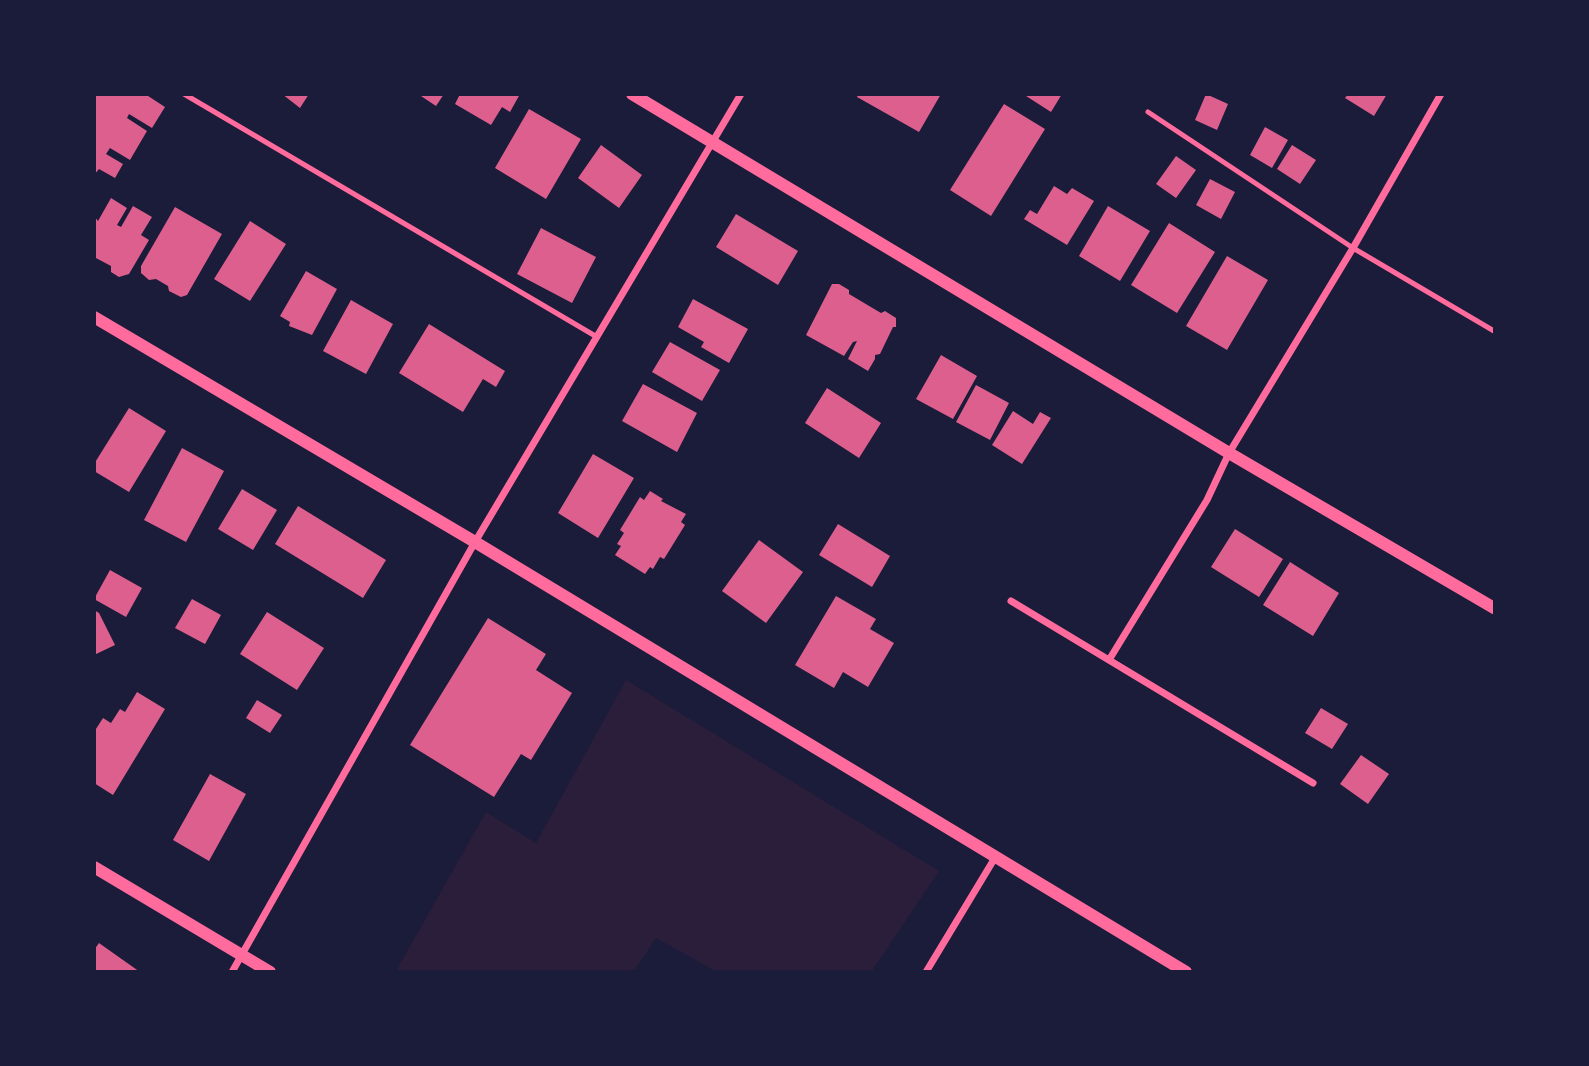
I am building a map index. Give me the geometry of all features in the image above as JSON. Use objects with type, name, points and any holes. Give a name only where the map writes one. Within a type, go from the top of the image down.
[{"type":"street","points":[[632,94],[1229,453],[1494,608]]},
{"type":"street","points":[[232,971],[475,542],[741,94]]},
{"type":"street","points":[[1109,660],[1207,500],[1229,453],[1353,248],[1441,94]]},
{"type":"street","points":[[94,317],[475,542],[1186,971]]},
{"type":"street","points":[[1011,601],[1313,783]]},
{"type":"street","points":[[926,971],[996,856]]},
{"type":"street","points":[[94,867],[270,971]]},
{"type":"lane","points":[[184,94],[597,337]]},
{"type":"lane","points":[[1148,112],[1353,248],[1494,331]]},
{"type":"shaded area","points":[[626,680],[939,871],[872,971],[715,971],[656,938],[634,971],[396,971],[486,812],[536,843]]},
{"type":"building","points":[[94,94],[145,94],[165,107],[152,128],[129,114],[127,118],[147,131],[130,160],[110,148],[106,154],[123,164],[115,178],[99,169],[94,175]]},
{"type":"building","points":[[282,94],[309,94],[300,108]]},
{"type":"building","points":[[418,94],[444,94],[436,106]]},
{"type":"building","points":[[460,94],[520,94],[510,112],[502,107],[491,125],[455,104]]},
{"type":"building","points":[[858,94],[941,94],[919,132],[857,97]]},
{"type":"building","points":[[1062,94],[1051,112],[1026,96]]},
{"type":"building","points":[[1206,94],[1228,104],[1217,130],[1195,120]]},
{"type":"building","points":[[1348,94],[1387,94],[1374,116],[1345,98]]},
{"type":"building","points":[[1004,104],[1045,129],[991,216],[950,190]]},
{"type":"building","points":[[529,109],[581,139],[546,199],[495,168]]},
{"type":"building","points":[[1265,127],[1288,140],[1272,168],[1250,155]]},
{"type":"building","points":[[601,145],[642,175],[619,208],[578,178]]},
{"type":"building","points":[[1292,145],[1316,160],[1300,184],[1277,169]]},
{"type":"building","points":[[1176,156],[1196,170],[1176,198],[1156,184]]},
{"type":"building","points":[[1210,179],[1235,192],[1221,219],[1196,205]]},
{"type":"building","points":[[1054,186],[1067,194],[1072,188],[1094,201],[1067,245],[1024,219],[1030,210],[1037,214]]},
{"type":"building","points":[[111,198],[127,208],[117,225],[121,227],[133,206],[152,217],[141,235],[149,240],[129,274],[119,277],[111,272],[111,266],[94,257],[94,216],[98,221]]},
{"type":"building","points":[[1108,206],[1150,231],[1120,281],[1079,256]]},
{"type":"building","points":[[175,207],[222,234],[187,295],[181,297],[169,291],[168,286],[156,279],[149,280],[141,273],[141,266]]},
{"type":"building","points":[[736,214],[798,251],[778,285],[716,247]]},
{"type":"building","points":[[250,221],[286,244],[250,301],[214,279]]},
{"type":"building","points":[[1169,223],[1215,252],[1177,313],[1131,285]]},
{"type":"building","points":[[541,228],[596,257],[572,303],[517,274]]},
{"type":"building","points":[[1227,256],[1268,280],[1227,350],[1186,326]]},
{"type":"building","points":[[306,271],[337,289],[312,335],[289,326],[290,322],[280,316]]},
{"type":"building","points":[[832,284],[839,284],[849,290],[849,294],[881,313],[885,311],[896,318],[896,327],[893,327],[880,354],[875,355],[868,371],[848,359],[857,341],[853,342],[844,356],[806,335]]},
{"type":"building","points":[[693,299],[748,329],[729,363],[701,347],[704,342],[678,327]]},
{"type":"building","points":[[351,300],[393,324],[366,374],[323,351]]},
{"type":"building","points":[[429,324],[505,371],[496,387],[483,379],[463,412],[399,373]]},
{"type":"building","points":[[670,342],[720,370],[702,401],[652,372]]},
{"type":"building","points":[[941,355],[977,376],[953,419],[916,399]]},
{"type":"building","points":[[643,384],[697,413],[677,452],[622,421]]},
{"type":"building","points":[[976,385],[1009,403],[990,440],[956,422]]},
{"type":"building","points":[[827,388],[881,423],[859,458],[805,423]]},
{"type":"building","points":[[129,408],[166,431],[129,492],[94,471],[94,464]]},
{"type":"building","points":[[1013,411],[1033,424],[1040,412],[1051,418],[1022,464],[992,445]]},
{"type":"building","points":[[182,448],[224,471],[186,542],[144,520]]},
{"type":"building","points":[[593,454],[634,478],[598,538],[558,513]]},
{"type":"building","points":[[242,489],[277,510],[253,550],[218,529]]},
{"type":"building","points":[[650,491],[663,499],[661,501],[686,514],[681,522],[685,525],[664,559],[660,557],[653,569],[650,567],[645,574],[615,555],[621,546],[617,544],[624,533],[620,530],[640,497],[644,500]]},
{"type":"building","points":[[298,506],[386,560],[363,598],[275,544]]},
{"type":"building","points":[[838,524],[890,556],[872,587],[819,555]]},
{"type":"building","points":[[1235,529],[1283,559],[1259,597],[1211,567]]},
{"type":"building","points":[[759,540],[803,572],[766,623],[722,591]]},
{"type":"building","points":[[1290,562],[1339,593],[1313,636],[1263,605]]},
{"type":"building","points":[[110,570],[142,588],[126,617],[94,599]]},
{"type":"building","points":[[836,596],[876,619],[870,629],[894,643],[868,687],[843,672],[834,688],[795,665]]},
{"type":"building","points":[[192,599],[221,615],[205,644],[175,628]]},
{"type":"building","points":[[94,610],[99,613],[115,645],[94,655]]},
{"type":"building","points":[[267,612],[324,648],[297,690],[240,654]]},
{"type":"building","points":[[488,618],[546,654],[536,670],[572,693],[531,760],[521,754],[494,797],[410,745]]},
{"type":"building","points":[[137,692],[165,709],[113,795],[94,783],[94,732],[103,718],[111,723],[120,709],[125,712]]},
{"type":"building","points":[[257,700],[282,715],[270,733],[246,718]]},
{"type":"building","points":[[1321,708],[1348,724],[1332,749],[1305,733]]},
{"type":"building","points":[[1361,755],[1389,774],[1368,804],[1340,784]]},
{"type":"building","points":[[210,774],[246,794],[209,861],[173,840]]},
{"type":"building","points":[[99,943],[140,972],[94,972],[94,950]]}]
